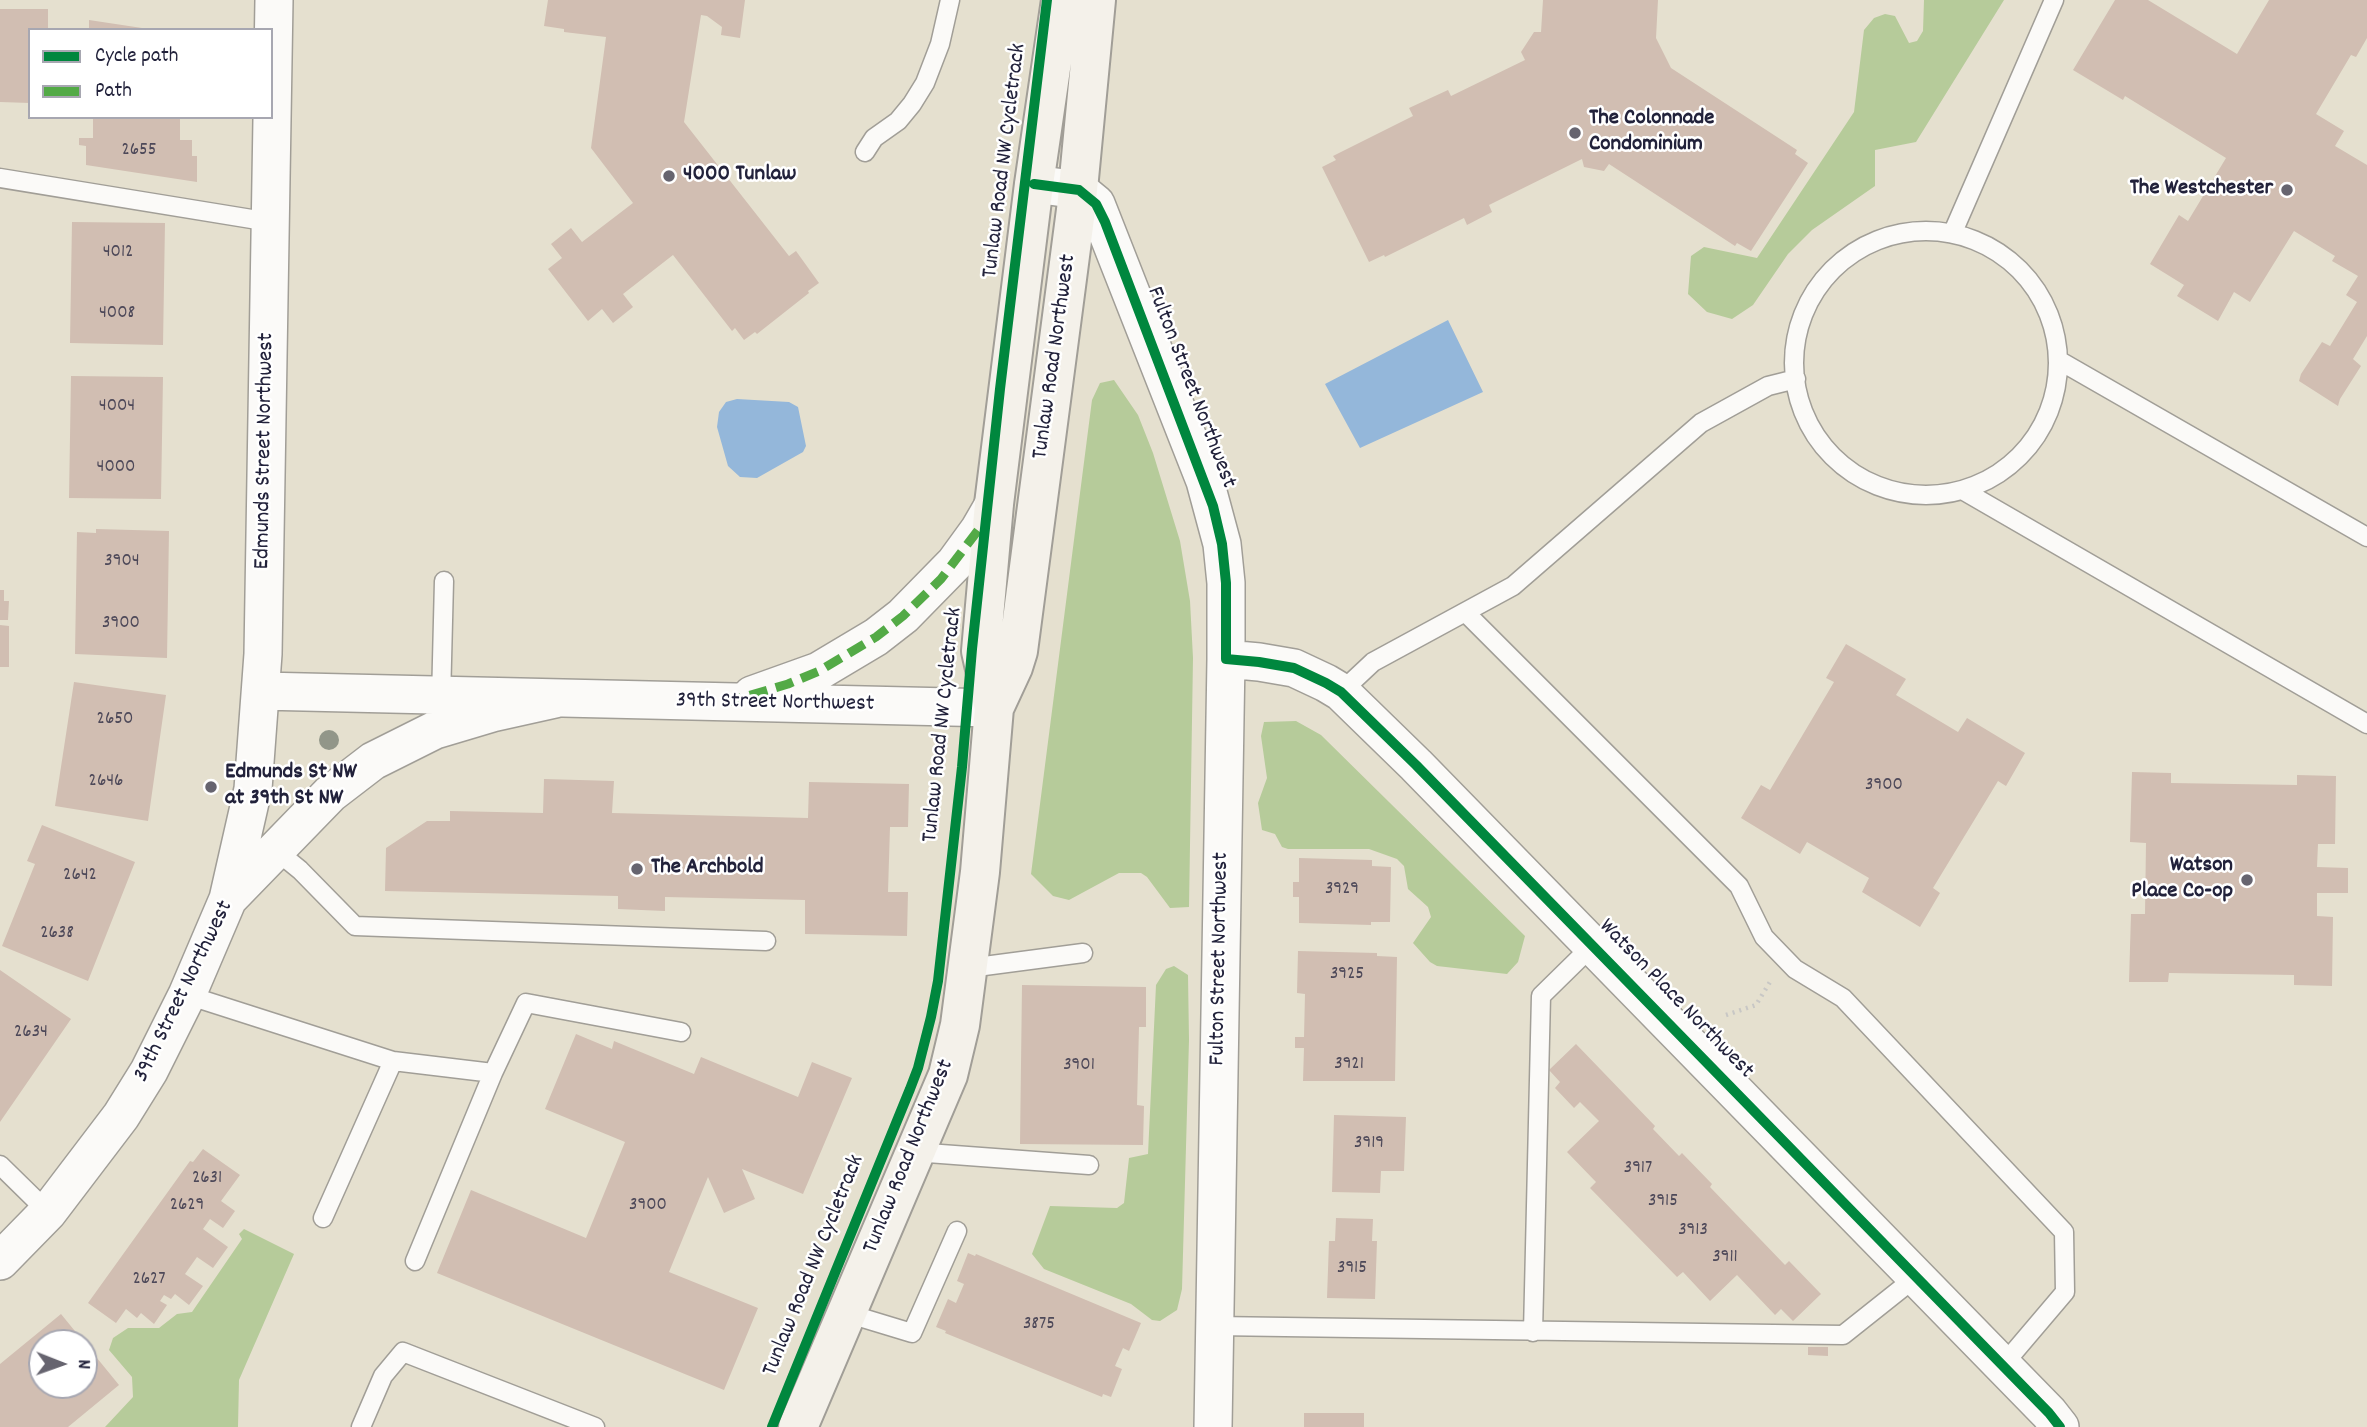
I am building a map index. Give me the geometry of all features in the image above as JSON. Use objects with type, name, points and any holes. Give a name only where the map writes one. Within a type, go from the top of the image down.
[{"type":"street","name":"Edmunds Street Northwest","points":[[273,56],[274,0]]},
{"type":"street","name":"Tunlaw Road Northwest","points":[[798,1427],[948,1075],[960,1025],[980,872],[994,708],[981,651],[994,503],[1034,184],[1061,0]]},
{"type":"street","name":"Tunlaw Road Northwest","points":[[994,708],[1018,651],[1079,190],[1097,0]]},
{"type":"street","name":"Edmunds Street Northwest","points":[[228,899],[253,789],[261,691],[272,119]]},
{"type":"street","points":[[1034,184],[1079,190]]},
{"type":"street","name":"Fulton Street Northwest","points":[[1079,190],[1096,204],[1105,222],[1209,493],[1222,544],[1226,583],[1226,659],[1213,1427]]},
{"type":"street","points":[[724,702],[788,684],[819,671],[876,637],[903,616],[955,563],[979,530],[994,503]]},
{"type":"street","name":"Watson Place Northwest","points":[[1226,659],[1294,668],[1341,692],[1593,945],[2060,1427]]},
{"type":"street","name":"39th Street Northwest","points":[[261,691],[440,713],[555,699],[994,708]]},
{"type":"street","name":"39th Street Northwest","points":[[0,1261],[48,1212],[128,1105],[149,1071],[187,995],[228,899],[330,794],[440,713]]},
{"type":"lane","points":[[865,152],[874,138],[898,121],[925,83],[940,44],[950,0]]},
{"type":"lane","points":[[1953,232],[2054,0]]},
{"type":"lane","points":[[0,178],[270,222]]},
{"type":"lane","points":[[1908,230],[1953,232],[1995,249],[2029,278],[2051,317],[2060,361],[2052,406],[2033,443],[2002,473],[1964,491],[1921,496],[1880,488],[1842,467],[1814,435],[1797,396],[1794,351],[1805,308],[1830,271],[1866,244],[1908,230]]},
{"type":"lane","points":[[2060,361],[2367,537]]},
{"type":"lane","points":[[1341,692],[1373,662],[1513,586],[1701,423],[1768,386],[1796,379]]},
{"type":"lane","points":[[1964,491],[2367,724]]},
{"type":"lane","points":[[440,713],[444,581]]},
{"type":"lane","points":[[1466,613],[1740,886],[1764,937],[1788,962],[1843,998],[2064,1232],[2065,1292],[2003,1366]]},
{"type":"lane","points":[[245,827],[300,870],[355,926],[766,940]]},
{"type":"lane","points":[[1533,1332],[1541,996],[1593,945]]},
{"type":"lane","points":[[969,968],[1083,953]]},
{"type":"lane","points":[[187,995],[393,1062],[493,1073]]},
{"type":"lane","points":[[415,1261],[493,1073],[526,1003],[681,1032]]},
{"type":"lane","points":[[323,1218],[393,1062]]},
{"type":"lane","points":[[914,1152],[1089,1165]]},
{"type":"lane","points":[[0,1165],[48,1212]]},
{"type":"lane","points":[[846,1313],[912,1333],[957,1231]]},
{"type":"lane","points":[[1215,1326],[1843,1335],[1916,1277]]},
{"type":"lane","points":[[361,1427],[383,1376],[403,1352],[595,1427]]},
{"type":"path","points":[[1726,1015],[1756,1004],[1772,979],[1788,962]]},
{"type":"green space","points":[[1924,0],[2004,0],[1916,142],[1875,150],[1875,186],[1812,230],[1788,254],[1753,305],[1732,319],[1707,312],[1688,294],[1691,256],[1704,247],[1757,258],[1854,112],[1864,30],[1874,18],[1885,14],[1895,16],[1909,43],[1917,41],[1923,31]]},
{"type":"green space","points":[[1114,380],[1138,415],[1153,453],[1180,541],[1190,601],[1193,658],[1189,907],[1170,908],[1141,873],[1119,873],[1069,900],[1053,896],[1031,874],[1092,400],[1100,383]]},
{"type":"green space","points":[[1296,721],[1321,735],[1525,936],[1518,962],[1507,974],[1437,966],[1430,962],[1413,943],[1431,917],[1428,907],[1408,889],[1404,866],[1397,859],[1369,849],[1288,849],[1282,847],[1275,834],[1262,830],[1258,803],[1267,778],[1261,736],[1264,722]]},
{"type":"green space","points":[[1174,966],[1188,975],[1189,1040],[1182,1289],[1177,1310],[1160,1321],[1152,1320],[1131,1304],[1044,1269],[1032,1254],[1050,1206],[1117,1208],[1124,1203],[1129,1158],[1148,1154],[1156,985],[1166,969]]},
{"type":"green space","points":[[244,1229],[294,1254],[239,1380],[238,1427],[105,1427],[133,1397],[132,1377],[109,1350],[113,1338],[128,1328],[159,1328],[177,1314],[192,1312],[242,1239],[239,1234]]},
{"type":"water","points":[[1448,320],[1483,392],[1360,448],[1325,384]]},
{"type":"water","points":[[737,399],[789,402],[798,407],[806,446],[803,452],[757,478],[740,477],[728,466],[717,427],[719,412],[726,402]]},
{"type":"building","name":"4000 Tunlaw","points":[[548,0],[745,0],[740,38],[721,35],[722,27],[707,16],[701,15],[684,122],[789,256],[796,251],[819,283],[757,334],[755,332],[744,340],[735,328],[732,331],[673,255],[623,294],[633,307],[613,323],[602,309],[588,321],[548,269],[562,258],[551,244],[571,228],[582,242],[633,203],[591,148],[606,37],[564,32],[564,29],[544,26]]},
{"type":"building","name":"The Colonnade Condominium","points":[[1543,0],[1658,0],[1656,38],[1671,68],[1797,150],[1795,154],[1808,163],[1751,251],[1737,243],[1735,246],[1609,164],[1604,171],[1584,167],[1582,159],[1489,205],[1492,212],[1467,225],[1464,218],[1385,257],[1384,255],[1369,262],[1322,167],[1336,160],[1333,156],[1413,116],[1409,108],[1448,90],[1451,96],[1525,60],[1521,52],[1534,32],[1541,32]]},
{"type":"building","name":"The Westchester","points":[[2115,0],[2148,0],[2237,54],[2269,0],[2367,0],[2367,38],[2356,57],[2351,55],[2316,114],[2344,131],[2335,146],[2367,165],[2367,336],[2353,359],[2361,366],[2338,406],[2299,381],[2322,342],[2330,346],[2357,302],[2346,295],[2358,276],[2332,261],[2335,256],[2294,231],[2250,302],[2234,292],[2218,321],[2177,296],[2184,285],[2150,264],[2179,215],[2188,221],[2226,158],[2125,96],[2123,100],[2073,70]]},
{"type":"building","points":[[0,9],[48,9],[48,28],[28,28],[28,103],[0,102]]},
{"type":"building","points":[[89,20],[142,28],[89,28]]},
{"type":"building","points":[[93,119],[180,119],[180,140],[192,140],[192,156],[197,156],[197,182],[86,165],[86,146],[79,145],[79,138],[93,138]]},
{"type":"building","points":[[72,222],[165,223],[163,345],[70,343]]},
{"type":"building","points":[[71,376],[163,377],[161,499],[69,498]]},
{"type":"building","points":[[96,529],[169,531],[167,658],[75,654],[77,532],[96,533]]},
{"type":"building","points":[[0,590],[4,590],[4,601],[9,601],[8,620],[0,620]]},
{"type":"building","points":[[0,625],[9,626],[9,667],[0,667]]},
{"type":"building","points":[[1846,644],[1906,679],[1896,695],[1958,732],[1967,718],[2025,753],[2006,786],[1998,781],[1933,888],[1940,893],[1920,927],[1862,892],[1869,878],[1807,842],[1800,854],[1741,818],[1761,785],[1770,790],[1834,682],[1826,678]]},
{"type":"building","points":[[74,682],[166,695],[148,821],[55,806]]},
{"type":"building","name":"Watson Place Co-op","points":[[2132,772],[2171,773],[2171,783],[2297,785],[2297,775],[2336,776],[2335,844],[2318,844],[2317,867],[2348,868],[2348,893],[2317,893],[2317,916],[2333,917],[2332,986],[2294,985],[2294,975],[2169,973],[2168,982],[2129,982],[2131,914],[2145,914],[2146,843],[2130,842]]},
{"type":"building","name":"The Archbold","points":[[544,779],[614,781],[612,813],[808,818],[809,782],[909,784],[908,827],[890,827],[888,892],[908,892],[907,936],[805,934],[805,900],[665,897],[665,911],[618,909],[618,896],[385,891],[386,848],[427,821],[450,821],[450,811],[543,813]]},
{"type":"building","points":[[42,825],[135,862],[88,981],[2,946],[35,864],[27,861]]},
{"type":"building","points":[[1299,858],[1372,860],[1372,866],[1391,867],[1390,922],[1371,922],[1371,925],[1299,923],[1299,897],[1293,897],[1293,882],[1299,882]]},
{"type":"building","points":[[1298,951],[1377,953],[1377,956],[1397,957],[1395,1081],[1303,1081],[1304,1048],[1295,1048],[1295,1037],[1304,1037],[1305,994],[1297,993]]},
{"type":"building","points":[[0,970],[71,1019],[0,1122]]},
{"type":"building","points":[[1022,985],[1146,987],[1146,1027],[1139,1027],[1137,1105],[1144,1106],[1143,1145],[1020,1144]]},
{"type":"building","points":[[576,1034],[612,1049],[614,1041],[694,1074],[701,1057],[798,1097],[812,1062],[852,1078],[803,1194],[742,1169],[755,1199],[724,1213],[708,1177],[669,1272],[758,1308],[724,1390],[437,1273],[471,1190],[586,1238],[625,1142],[545,1109]]},
{"type":"building","points":[[1576,1044],[1655,1126],[1653,1129],[1679,1156],[1682,1153],[1712,1184],[1710,1187],[1785,1265],[1789,1261],[1821,1294],[1793,1321],[1781,1309],[1775,1315],[1737,1275],[1710,1301],[1683,1272],[1677,1277],[1590,1188],[1596,1182],[1567,1152],[1599,1121],[1580,1102],[1574,1108],[1555,1088],[1560,1082],[1549,1070]]},
{"type":"building","points":[[1334,1115],[1406,1117],[1404,1171],[1381,1171],[1380,1193],[1332,1192]]},
{"type":"building","points":[[203,1149],[240,1175],[221,1201],[235,1211],[223,1228],[210,1219],[203,1229],[228,1247],[213,1268],[197,1257],[185,1274],[203,1286],[189,1305],[175,1294],[171,1299],[164,1295],[160,1301],[167,1305],[154,1324],[141,1313],[137,1318],[126,1309],[116,1323],[88,1303],[190,1161],[193,1162]]},
{"type":"building","points":[[1336,1218],[1373,1219],[1372,1241],[1377,1241],[1375,1299],[1327,1298],[1329,1241],[1335,1241]]},
{"type":"building","points":[[968,1253],[1141,1323],[1129,1351],[1123,1348],[1115,1366],[1122,1369],[1111,1397],[1103,1394],[1102,1397],[936,1327],[948,1299],[956,1303],[964,1284],[957,1281]]},
{"type":"building","points":[[61,1314],[73,1329],[43,1329]]},
{"type":"building","points":[[28,1341],[28,1399],[98,1399],[98,1359],[119,1385],[68,1427],[0,1427],[0,1364]]},
{"type":"building","points":[[1808,1347],[1828,1347],[1828,1356],[1808,1355]]},
{"type":"building","points":[[1304,1413],[1364,1413],[1364,1427],[1304,1427]]},
{"type":"marked path","points":[[724,703],[788,684],[819,671],[876,637],[903,616],[941,579],[982,525]]},
{"type":"cycle path","name":"Tunlaw Road NW Cycletrack","points":[[772,1427],[918,1068],[938,981],[1000,389],[1047,0]]},
{"type":"cycle path","points":[[1034,184],[1079,190],[1096,204],[1105,222],[1213,506],[1222,544],[1226,583],[1226,659],[1294,668],[1341,692],[1416,765],[2060,1427]]},
{"type":"place","name":"The Colonnade Condominium","points":[[1575,133]]},
{"type":"place","name":"4000 Tunlaw","points":[[669,176]]},
{"type":"place","name":"The Westchester","points":[[2287,190]]},
{"type":"place","name":"Edmunds St NW at 39th St NW","points":[[211,787]]},
{"type":"place","name":"The Archbold","points":[[637,869]]},
{"type":"place","name":"Watson Place Co-op","points":[[2247,880]]}]
